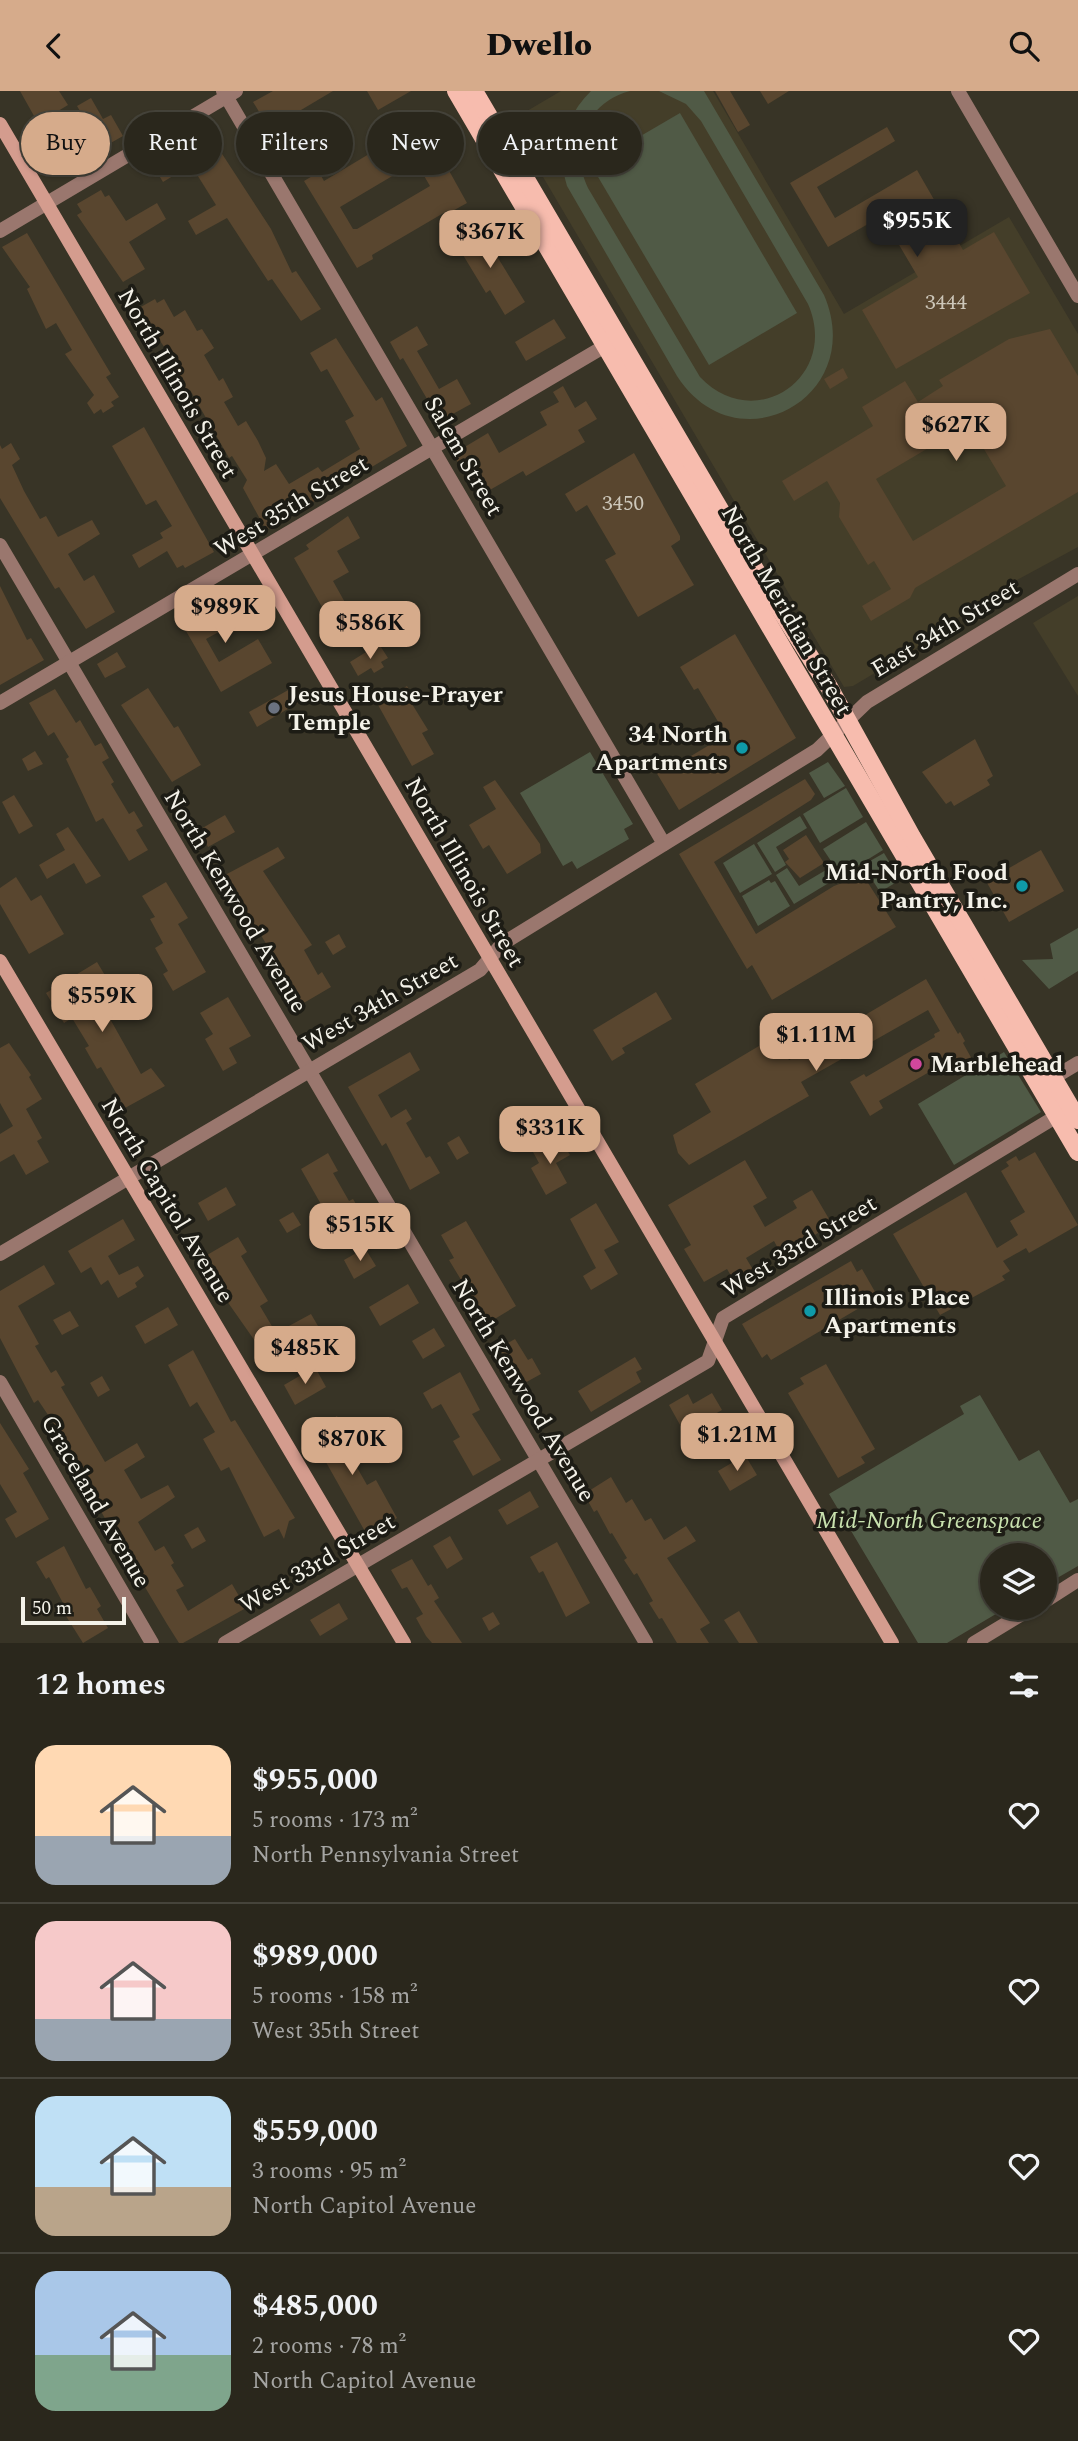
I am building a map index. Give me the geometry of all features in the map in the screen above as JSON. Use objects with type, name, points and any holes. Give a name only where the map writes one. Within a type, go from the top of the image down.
[{"type":"main road","name":"North Meridian Street","points":[[456,91],[605,346],[1078,1120]]},
{"type":"main road","name":"North Meridian Street","points":[[474,91],[840,728],[1078,1152]]},
{"type":"main road","name":"North Illinois Street","points":[[0,124],[892,1643]]},
{"type":"main road","name":"North Capitol Avenue","points":[[0,961],[404,1643]]},
{"type":"street","points":[[958,91],[1078,296]]},
{"type":"street","points":[[0,231],[228,93]]},
{"type":"street","name":"Salem Street","points":[[228,93],[664,844]]},
{"type":"street","name":"West 35th Street","points":[[0,703],[605,346]]},
{"type":"street","name":"North Kenwood Avenue","points":[[0,545],[646,1643]]},
{"type":"street","name":"East 34th Street","points":[[840,728],[867,702],[1078,574]]},
{"type":"street","name":"West 34th Street","points":[[0,1254],[480,970],[502,944],[817,750],[840,728]]},
{"type":"street","points":[[1053,1077],[1078,1063]]},
{"type":"street","name":"West 33rd Street","points":[[225,1643],[708,1361],[723,1318],[1057,1116]]},
{"type":"street","name":"Graceland Avenue","points":[[0,1382],[152,1643]]},
{"type":"street","points":[[1057,1593],[1078,1580]]},
{"type":"street","points":[[974,1643],[1012,1620]]},
{"type":"shaded area","points":[[561,91],[713,91],[844,314],[1009,217],[1078,334],[1078,547],[1013,582],[1013,585],[934,632],[920,646],[853,686],[844,687],[542,175],[642,175],[642,112],[525,112]]},
{"type":"shaded area","points":[[1078,596],[1078,696],[1033,623]]},
{"type":"green space","points":[[591,91],[630,91],[614,97],[596,112],[574,112]]},
{"type":"green space","points":[[659,91],[704,91],[824,295],[833,332],[828,364],[813,390],[790,409],[761,418],[731,417],[702,403],[677,376],[567,186],[564,175],[584,175],[588,188],[700,377],[722,394],[745,400],[767,399],[787,390],[802,374],[812,354],[815,330],[808,304],[701,121],[686,104]]},
{"type":"green space","points":[[680,113],[797,313],[709,365],[597,175],[642,175],[642,135]]},
{"type":"green space","points":[[590,752],[633,824],[624,829],[629,839],[577,869],[572,861],[563,866],[520,793]]},
{"type":"green space","points":[[828,762],[845,786],[824,798],[809,773]]},
{"type":"green space","points":[[846,788],[863,817],[820,843],[803,814]]},
{"type":"green space","points":[[800,816],[807,828],[776,847],[786,865],[775,872],[757,843]]},
{"type":"green space","points":[[866,822],[883,850],[841,876],[823,849]]},
{"type":"green space","points":[[754,844],[772,874],[740,893],[723,863]]},
{"type":"green space","points":[[884,853],[900,880],[880,892],[863,865]]},
{"type":"green space","points":[[831,867],[837,878],[794,904],[776,875],[787,868],[799,886]]},
{"type":"green space","points":[[769,880],[771,883],[775,881],[790,906],[758,926],[742,896]]},
{"type":"green space","points":[[1078,928],[1078,971],[1049,989],[1022,960],[1053,959],[1050,944]]},
{"type":"green space","points":[[1004,1052],[1041,1112],[954,1165],[918,1104]]},
{"type":"green space","name":"Mid-North Greenspace","points":[[980,1395],[1019,1461],[1039,1450],[1070,1503],[1078,1499],[1078,1566],[1057,1578],[1057,1543],[980,1543],[980,1620],[986,1620],[947,1643],[918,1643],[829,1494],[964,1414],[960,1406]]},
{"type":"building","points":[[20,91],[59,91],[68,105],[56,112],[32,112]]},
{"type":"building","points":[[273,91],[333,91],[302,112],[259,112],[253,102]]},
{"type":"building","points":[[367,91],[411,91],[378,110]]},
{"type":"building","points":[[715,91],[730,91],[750,125],[738,132]]},
{"type":"building","points":[[760,91],[789,91],[768,104]]},
{"type":"building","points":[[91,98],[99,112],[81,112],[77,106]]},
{"type":"building","points":[[111,115],[123,136],[110,143],[110,116]]},
{"type":"building","points":[[887,127],[895,141],[817,187],[835,218],[917,170],[963,250],[994,232],[1030,293],[896,369],[862,310],[918,277],[882,216],[828,247],[790,183]]},
{"type":"building","points":[[222,154],[271,229],[292,273],[296,271],[321,309],[301,321],[272,279],[268,281],[227,218],[196,235],[188,221],[216,205],[197,175],[222,175]]},
{"type":"building","points":[[367,155],[367,175],[394,175],[340,207],[353,229],[430,186],[424,175],[451,175],[467,203],[449,213],[447,211],[372,255],[373,259],[357,268],[304,181],[314,175],[321,175],[324,181],[334,175],[353,175],[353,164]]},
{"type":"building","points":[[159,175],[175,175],[163,182]]},
{"type":"building","points":[[101,190],[105,197],[109,195],[126,221],[157,203],[166,219],[129,242],[145,269],[123,282],[77,215],[82,212],[77,204]]},
{"type":"building","points":[[476,222],[525,302],[505,315],[490,290],[486,293],[463,255],[470,250],[459,232]]},
{"type":"building","points":[[27,233],[111,374],[106,377],[119,397],[111,402],[114,406],[103,413],[101,409],[94,414],[87,403],[94,395],[65,354],[72,350],[56,323],[46,329],[27,289],[30,287],[2,247]]},
{"type":"building","points":[[155,299],[157,303],[164,299],[174,317],[185,310],[197,331],[202,329],[214,348],[204,355],[219,381],[223,378],[233,397],[224,402],[238,426],[246,421],[258,441],[266,458],[264,471],[276,464],[289,484],[318,467],[322,472],[360,449],[345,421],[354,416],[327,369],[321,372],[310,353],[336,338],[376,401],[382,397],[407,446],[266,530],[243,488],[247,480],[232,456],[229,458],[190,390],[186,393],[166,350],[139,308]]},
{"type":"building","points":[[554,319],[566,338],[526,361],[515,342]]},
{"type":"building","points":[[417,326],[428,345],[417,351],[439,389],[457,379],[471,404],[440,421],[403,358],[400,360],[390,342]]},
{"type":"building","points":[[1050,329],[1078,376],[1078,492],[915,588],[910,598],[871,621],[862,606],[891,589],[874,561],[868,565],[839,517],[840,503],[827,481],[794,501],[782,481],[873,426],[862,407],[905,381],[918,402],[943,386],[939,380],[1009,339]],"holes":[[[969,424],[1006,486],[913,541],[876,479]]]},
{"type":"building","points":[[843,368],[848,378],[830,389],[824,379]]},
{"type":"building","points":[[563,386],[575,408],[586,401],[597,419],[578,430],[585,442],[526,476],[523,471],[488,491],[494,501],[484,507],[453,454],[488,433],[499,453],[547,425],[540,412],[559,402],[553,392]]},
{"type":"building","points":[[144,427],[214,552],[185,568],[183,565],[177,568],[167,551],[139,568],[132,555],[163,538],[160,533],[172,526],[156,500],[146,505],[112,446]]},
{"type":"building","points":[[11,443],[20,459],[12,465],[40,519],[46,516],[58,537],[92,520],[100,534],[68,554],[84,581],[94,575],[115,612],[86,629],[59,587],[55,589],[0,498],[0,445],[2,449]]},
{"type":"building","points":[[634,453],[680,536],[680,540],[671,546],[694,585],[638,617],[605,560],[616,554],[587,505],[576,512],[565,494]]},
{"type":"building","points":[[348,516],[360,538],[337,551],[349,572],[333,581],[347,606],[350,605],[353,611],[366,604],[372,615],[338,635],[294,558],[309,549],[306,545]]},
{"type":"building","points":[[0,586],[27,640],[31,638],[44,660],[0,685]]},
{"type":"building","points":[[231,596],[244,618],[206,639],[219,662],[258,639],[272,663],[221,692],[182,624]]},
{"type":"building","name":"34 North Apartments","points":[[735,634],[796,738],[679,810],[656,772],[673,762],[676,765],[726,735],[698,688],[694,690],[680,667]]},
{"type":"building","points":[[379,644],[388,658],[381,662],[384,667],[374,673],[371,668],[358,676],[350,662]]},
{"type":"building","points":[[117,652],[126,667],[105,678],[97,664]]},
{"type":"building","points":[[407,686],[416,702],[412,704],[428,730],[422,733],[434,754],[412,766],[377,703]]},
{"type":"building","points":[[148,688],[174,728],[178,726],[201,765],[172,782],[121,705]]},
{"type":"building","points":[[55,689],[76,723],[80,720],[95,746],[101,743],[109,758],[102,762],[114,782],[111,784],[129,814],[134,811],[143,826],[136,830],[148,850],[129,861],[103,818],[96,822],[66,759],[69,757],[54,732],[48,736],[29,703]]},
{"type":"building","name":"Jesus House-Prayer Temple","points":[[290,689],[298,703],[257,727],[249,712]]},
{"type":"building","points":[[975,739],[993,776],[987,780],[990,785],[954,806],[951,801],[946,804],[922,772]]},
{"type":"building","points":[[35,751],[43,764],[28,771],[22,759]]},
{"type":"building","points":[[805,779],[815,794],[811,800],[714,862],[756,934],[834,886],[863,875],[896,927],[772,1000],[752,965],[747,969],[679,854]]},
{"type":"building","points":[[495,780],[540,844],[541,853],[507,874],[489,845],[483,849],[469,825],[496,809],[483,787]]},
{"type":"building","points":[[14,795],[33,826],[19,834],[2,802]]},
{"type":"building","points":[[225,815],[235,832],[208,847],[199,830]]},
{"type":"building","points":[[68,827],[101,876],[86,884],[74,863],[47,879],[39,865],[65,850],[56,834]]},
{"type":"building","points":[[806,835],[824,863],[800,878],[785,862],[789,859],[783,850]]},
{"type":"building","points":[[278,847],[285,858],[263,871],[312,945],[304,950],[318,975],[322,972],[331,987],[302,1004],[225,875]]},
{"type":"building","name":"Mid-North Food Pantry, Inc.","points":[[1041,850],[1064,891],[1009,922],[986,881]]},
{"type":"building","points":[[16,877],[31,901],[41,895],[64,934],[29,954],[0,904],[0,888]]},
{"type":"building","points":[[166,882],[188,918],[178,924],[206,972],[173,991],[163,974],[168,971],[155,948],[163,943],[150,919],[155,917],[142,896]]},
{"type":"building","points":[[339,934],[346,947],[333,955],[325,942]]},
{"type":"building","points":[[97,962],[115,992],[100,1001],[141,1074],[151,1068],[165,1086],[125,1108],[101,1067],[97,1069],[85,1048],[89,1046],[72,1018],[64,1023],[46,993]]},
{"type":"building","points":[[926,979],[958,1034],[960,1032],[973,1061],[962,1067],[957,1058],[950,1060],[879,1101],[883,1108],[870,1116],[850,1082],[864,1074],[866,1077],[935,1037],[934,1034],[940,1031],[928,1010],[801,1082],[809,1096],[689,1165],[678,1153],[673,1135],[711,1112],[695,1084],[776,1036],[789,1060]]},
{"type":"building","points":[[656,992],[672,1019],[622,1048],[625,1053],[612,1061],[593,1030]]},
{"type":"building","points":[[228,997],[251,1036],[229,1048],[237,1063],[223,1071],[205,1039],[213,1034],[200,1013]]},
{"type":"building","points":[[9,1043],[31,1075],[29,1077],[42,1099],[26,1109],[42,1138],[37,1141],[49,1162],[26,1175],[14,1154],[0,1162],[0,1134],[13,1126],[0,1103],[0,1048]]},
{"type":"building","points":[[410,1052],[420,1070],[378,1095],[391,1118],[406,1109],[412,1119],[406,1123],[426,1158],[430,1156],[440,1173],[410,1190],[386,1143],[382,1146],[348,1087]]},
{"type":"building","points":[[459,1136],[469,1153],[457,1160],[447,1143]]},
{"type":"building","points":[[559,1137],[570,1155],[556,1163],[567,1183],[546,1195],[531,1168],[539,1163],[533,1152]]},
{"type":"building","points":[[1035,1152],[1078,1225],[1029,1253],[1026,1248],[1003,1261],[1010,1271],[1002,1276],[1005,1280],[940,1315],[893,1234],[966,1192],[997,1248],[1018,1235],[1010,1221],[1025,1212],[1001,1171],[1009,1166],[1006,1162],[1016,1156],[1019,1161]]},
{"type":"building","points":[[328,1153],[338,1171],[333,1173],[349,1201],[353,1199],[362,1214],[335,1229],[301,1169]]},
{"type":"building","points":[[745,1160],[767,1198],[753,1206],[765,1227],[797,1208],[793,1201],[812,1190],[832,1224],[782,1256],[774,1241],[746,1258],[755,1273],[736,1284],[727,1269],[704,1282],[684,1249],[691,1245],[668,1205]]},
{"type":"building","points":[[226,1187],[236,1205],[208,1221],[198,1203]]},
{"type":"building","points":[[596,1203],[619,1242],[604,1250],[618,1274],[591,1290],[583,1276],[596,1268],[570,1219]]},
{"type":"building","points":[[293,1212],[301,1225],[287,1233],[279,1220]]},
{"type":"building","points":[[123,1219],[135,1240],[108,1256],[119,1275],[138,1266],[144,1276],[135,1283],[137,1287],[118,1298],[108,1280],[101,1285],[91,1267],[81,1273],[68,1251]]},
{"type":"building","points":[[466,1221],[516,1306],[488,1323],[483,1316],[479,1319],[462,1290],[466,1288],[449,1260],[454,1258],[441,1235]]},
{"type":"building","points":[[238,1237],[247,1252],[241,1256],[268,1301],[260,1306],[276,1333],[311,1314],[318,1326],[297,1339],[300,1343],[269,1361],[229,1304],[218,1283],[222,1280],[207,1255]]},
{"type":"building","points":[[365,1248],[376,1266],[354,1279],[344,1260]]},
{"type":"building","name":"Illinois Place Apartments","points":[[851,1261],[857,1272],[862,1269],[878,1297],[771,1360],[767,1354],[762,1358],[742,1324]]},
{"type":"building","points":[[44,1265],[55,1284],[18,1306],[39,1344],[35,1346],[51,1373],[56,1370],[65,1385],[61,1387],[105,1462],[137,1443],[145,1457],[124,1470],[141,1499],[168,1485],[175,1497],[138,1522],[155,1551],[164,1546],[174,1563],[171,1565],[184,1586],[176,1590],[188,1611],[232,1584],[246,1608],[183,1643],[179,1643],[118,1542],[92,1495],[97,1492],[83,1467],[38,1400],[34,1403],[0,1338],[0,1291]]},
{"type":"building","points":[[408,1284],[419,1303],[380,1326],[369,1307]]},
{"type":"building","points":[[168,1307],[178,1325],[145,1344],[135,1326]]},
{"type":"building","points":[[70,1311],[79,1326],[62,1335],[53,1320]]},
{"type":"building","points":[[434,1328],[445,1346],[423,1359],[412,1341]]},
{"type":"building","points":[[515,1339],[528,1360],[532,1358],[541,1374],[521,1385],[499,1348]]},
{"type":"building","points":[[193,1350],[231,1422],[235,1420],[295,1518],[289,1521],[284,1539],[279,1529],[264,1537],[229,1467],[221,1471],[203,1439],[215,1432],[197,1402],[190,1407],[168,1365]]},
{"type":"building","points":[[635,1357],[642,1369],[636,1372],[641,1382],[591,1412],[578,1391]]},
{"type":"building","points":[[826,1364],[875,1449],[861,1457],[865,1463],[838,1478],[788,1393],[804,1384],[800,1378]]},
{"type":"building","points":[[315,1367],[326,1387],[295,1405],[284,1385]]},
{"type":"building","points":[[460,1372],[480,1410],[472,1414],[501,1460],[473,1476],[453,1441],[460,1437],[441,1404],[432,1409],[423,1393]]},
{"type":"building","points":[[102,1376],[110,1390],[98,1397],[90,1383]]},
{"type":"building","points":[[712,1393],[722,1410],[684,1432],[669,1405],[688,1394],[693,1404]]},
{"type":"building","points":[[337,1416],[355,1455],[351,1457],[367,1485],[376,1480],[397,1518],[367,1535],[309,1432]]},
{"type":"building","points":[[0,1423],[29,1469],[23,1473],[49,1519],[16,1538],[5,1519],[17,1512],[0,1484]]},
{"type":"building","points":[[745,1455],[757,1475],[730,1491],[718,1471]]},
{"type":"building","points":[[611,1477],[626,1503],[632,1499],[645,1521],[651,1518],[664,1540],[686,1526],[696,1541],[667,1558],[710,1623],[700,1629],[709,1643],[677,1643],[649,1603],[653,1601],[637,1573],[634,1575],[624,1560],[627,1558],[612,1533],[610,1534],[597,1510],[594,1512],[584,1494]]},
{"type":"building","points":[[530,1491],[539,1507],[507,1525],[498,1510]]},
{"type":"building","points":[[198,1527],[206,1541],[192,1549],[184,1535]]},
{"type":"building","points":[[450,1536],[463,1559],[447,1569],[433,1546]]},
{"type":"building","points":[[557,1542],[590,1603],[566,1617],[543,1571],[539,1573],[530,1557]]},
{"type":"building","points":[[64,1546],[86,1589],[90,1587],[101,1606],[97,1609],[108,1628],[83,1643],[59,1605],[63,1603],[49,1577],[46,1579],[36,1562]]},
{"type":"building","points":[[412,1559],[428,1586],[431,1584],[439,1598],[434,1601],[462,1643],[432,1643],[426,1636],[416,1618],[423,1614],[407,1587],[402,1589],[391,1570]]},
{"type":"building","points":[[339,1603],[348,1619],[320,1636],[310,1620]]},
{"type":"building","points":[[739,1611],[758,1643],[739,1643],[724,1620]]},
{"type":"building","points":[[493,1612],[500,1624],[489,1631],[482,1618]]},
{"type":"place","name":"Jesus House-Prayer Temple","points":[[274,708]]},
{"type":"place","name":"34 North Apartments","points":[[742,748]]},
{"type":"place","name":"Mid-North Food Pantry, Inc.","points":[[1022,886]]},
{"type":"place","name":"Marblehead","points":[[916,1064]]},
{"type":"place","name":"Illinois Place Apartments","points":[[810,1311]]}]
